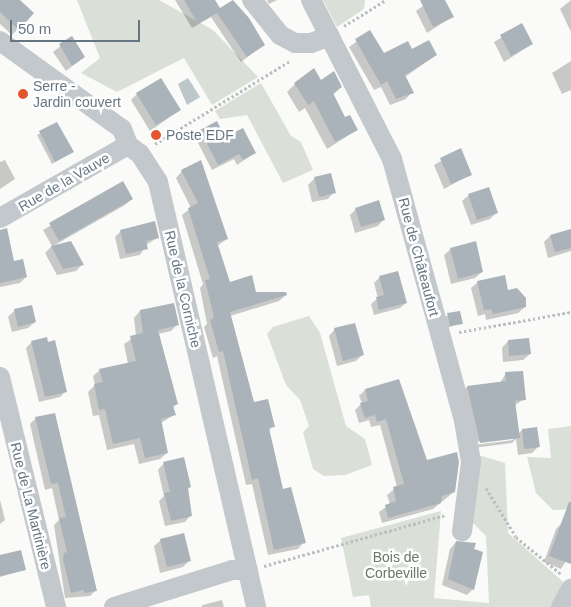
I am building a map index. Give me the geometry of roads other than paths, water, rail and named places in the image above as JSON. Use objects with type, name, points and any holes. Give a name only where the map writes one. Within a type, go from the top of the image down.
[{"type":"street","points":[[252,0],[280,35],[296,43],[311,43],[330,36]]},
{"type":"street","name":"Rue de Châteaufort","points":[[311,0],[392,159],[464,421],[471,462],[462,531]]},
{"type":"street","name":"Rue de la Corniche","points":[[0,41],[122,129],[128,145],[140,154],[158,182],[256,568],[256,607]]},
{"type":"street","name":"Rue de la Vauve","points":[[0,218],[128,145]]},
{"type":"street","name":"Rue de La Martinière","points":[[0,376],[56,607]]},
{"type":"street","points":[[114,607],[232,570],[256,568]]},
{"type":"street","points":[[561,607],[569,584]]},
{"type":"place","name":"Serre - Jardin couvert","points":[[23,94]]},
{"type":"place","name":"Poste EDF","points":[[156,135]]},
{"type":"park label","name":"Bois de Corbeville","points":[[396,566]]}]
